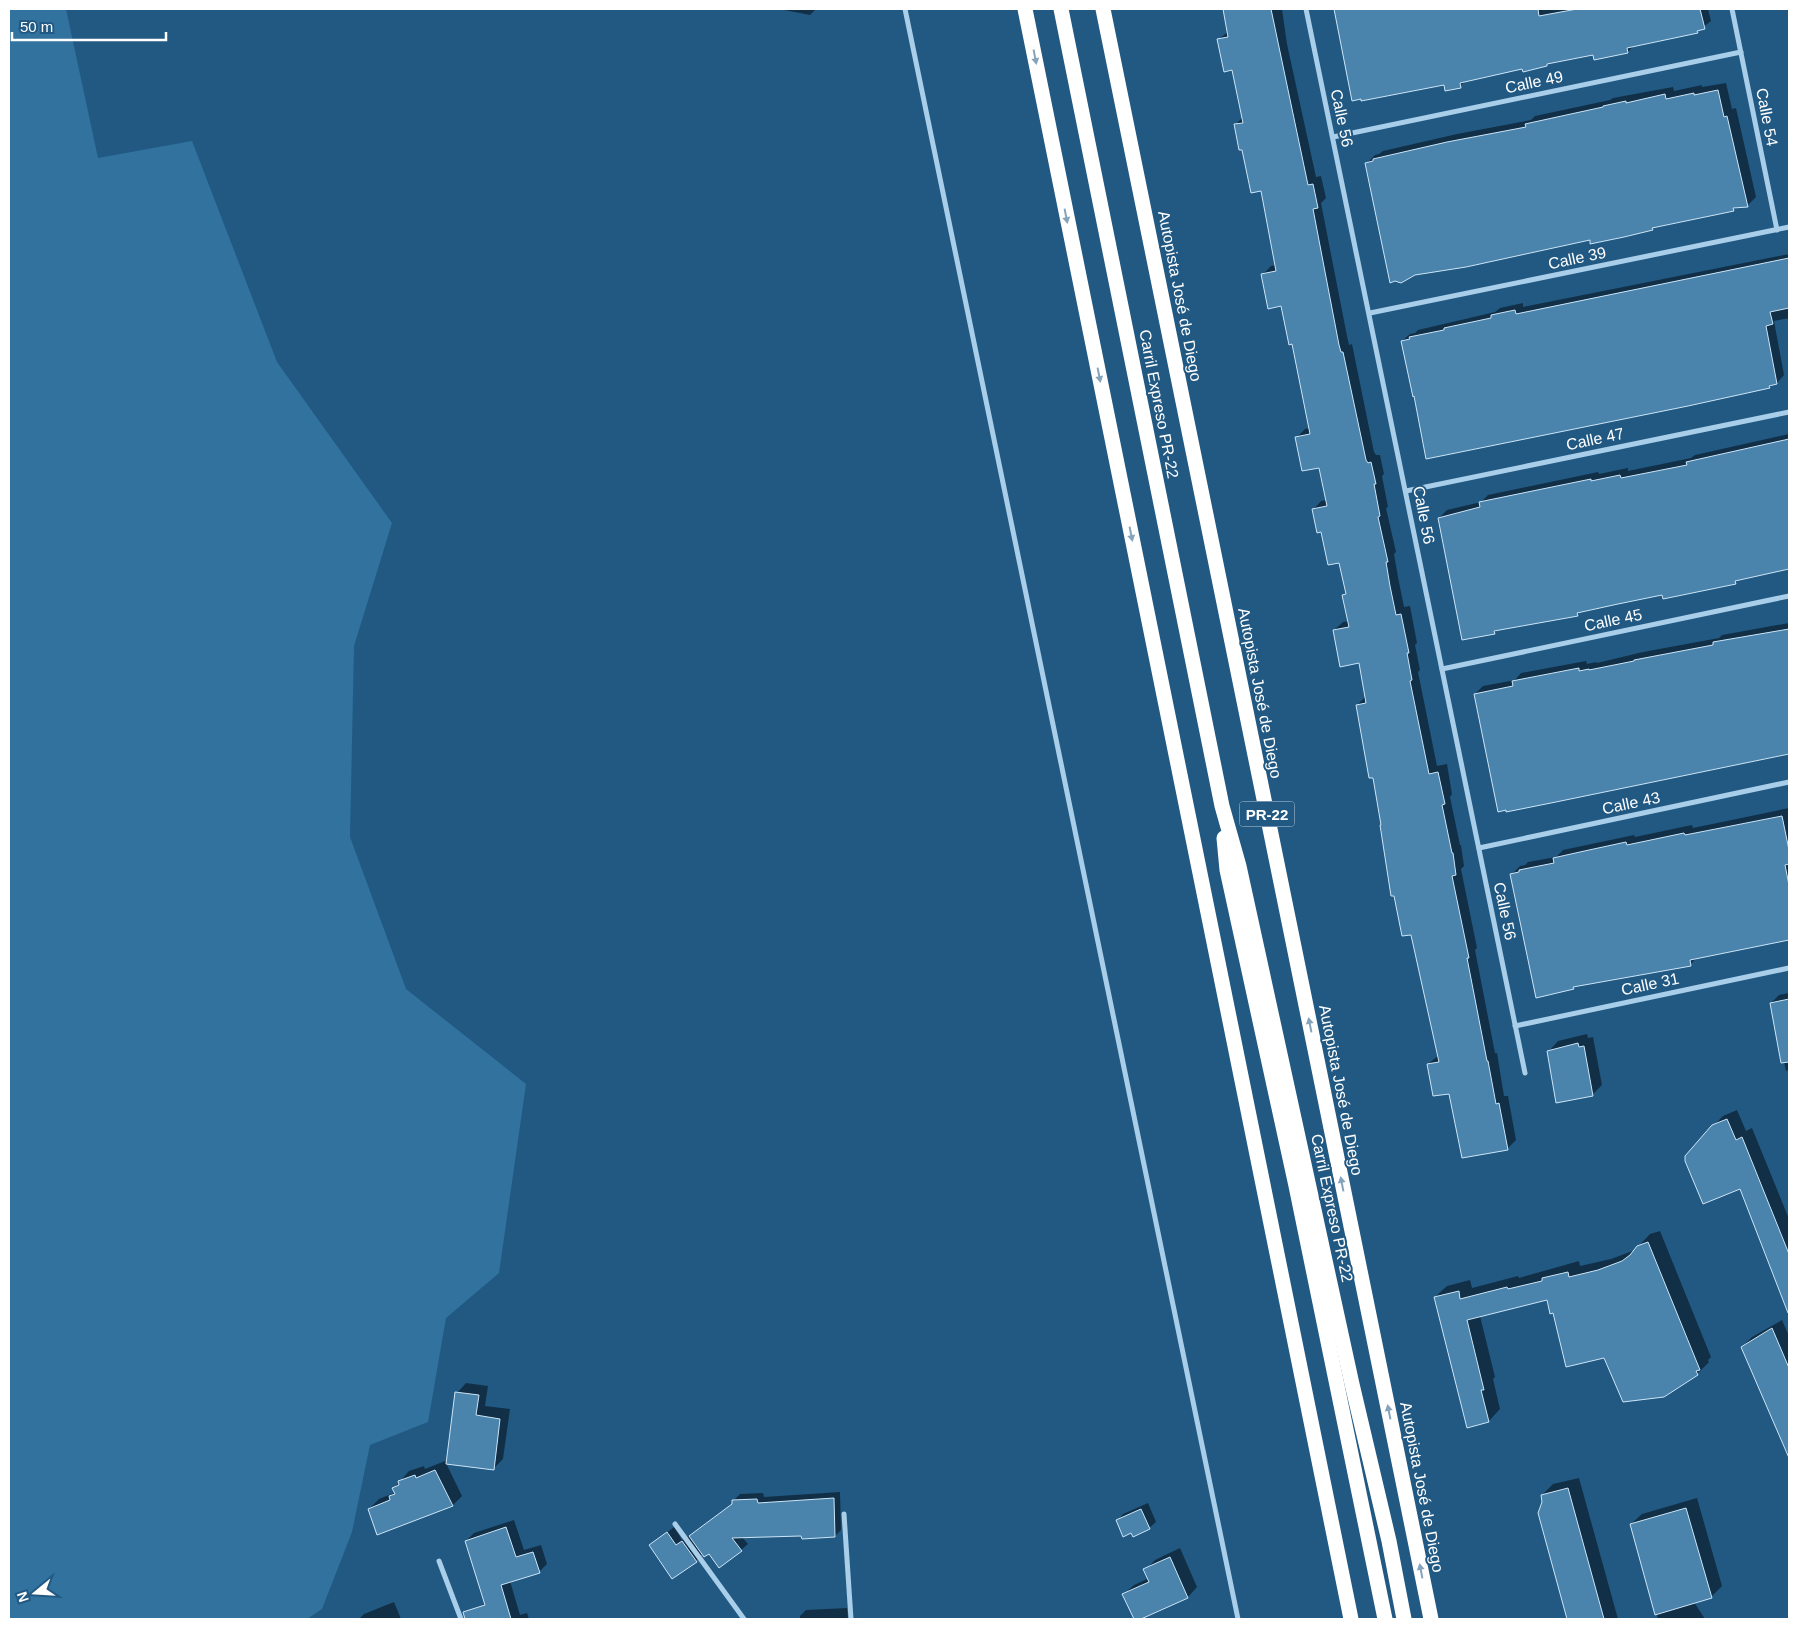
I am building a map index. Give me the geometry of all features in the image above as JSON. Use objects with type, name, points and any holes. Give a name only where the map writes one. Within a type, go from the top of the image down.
[{"type":"highway","points":[[1025,9],[1351,1619]]},
{"type":"highway","name":"Carril Expreso PR-22","points":[[1061,9],[1222,806],[1239,866],[1350,1374],[1389,1541],[1404,1619]]},
{"type":"highway","name":"Autopista José de Diego","points":[[1104,9],[1431,1619]]},
{"type":"highway","name":"Carril Expreso PR-22","points":[[1222,806],[1227,870],[1308,1242],[1385,1619]]},
{"type":"street","points":[[905,9],[1238,1619]]},
{"type":"street","name":"Calle 56","points":[[1306,9],[1525,1074]]},
{"type":"street","name":"Calle 54","points":[[1732,9],[1777,230]]},
{"type":"street","name":"Calle 49","points":[[1333,136],[1741,52]]},
{"type":"street","name":"Calle 39","points":[[1370,314],[1789,227]]},
{"type":"street","name":"Calle 47","points":[[1406,491],[1789,412]]},
{"type":"street","name":"Calle 45","points":[[1442,669],[1789,596]]},
{"type":"street","name":"Calle 43","points":[[1479,848],[1789,782]]},
{"type":"street","name":"Calle 31","points":[[1515,1026],[1789,968]]},
{"type":"street","points":[[844,1514],[851,1619]]},
{"type":"street","points":[[675,1524],[744,1619]]},
{"type":"street","points":[[439,1561],[461,1619]]},
{"type":"shaded area","points":[[9,9],[66,9],[98,158],[192,141],[277,362],[392,523],[354,646],[350,837],[406,989],[526,1084],[499,1273],[446,1318],[428,1422],[370,1445],[352,1532],[322,1609],[307,1619],[9,1619]]},
{"type":"building","points":[[1223,9],[1271,9],[1308,185],[1313,184],[1318,208],[1313,209],[1339,345],[1341,352],[1343,352],[1366,460],[1368,463],[1371,462],[1376,484],[1374,484],[1380,516],[1378,517],[1388,562],[1386,562],[1390,586],[1396,615],[1401,614],[1409,653],[1407,653],[1412,680],[1410,681],[1429,774],[1438,772],[1445,804],[1442,805],[1456,875],[1452,876],[1487,1061],[1496,1104],[1499,1103],[1508,1150],[1462,1158],[1449,1094],[1433,1096],[1427,1064],[1439,1062],[1411,935],[1402,936],[1394,896],[1391,896],[1373,778],[1369,778],[1356,705],[1366,703],[1359,663],[1340,667],[1333,630],[1349,627],[1342,595],[1346,594],[1339,563],[1328,565],[1321,532],[1317,533],[1312,509],[1327,506],[1319,468],[1302,471],[1295,437],[1310,434],[1292,344],[1289,345],[1281,306],[1268,309],[1261,274],[1276,271],[1261,191],[1251,193],[1242,150],[1239,150],[1234,124],[1243,123],[1232,70],[1224,72],[1217,39],[1228,37]]},
{"type":"building","points":[[1334,9],[1538,9],[1539,16],[1577,9],[1700,9],[1705,29],[1697,31],[1698,33],[1627,48],[1628,53],[1594,60],[1593,55],[1547,64],[1547,66],[1523,72],[1522,69],[1460,83],[1461,88],[1445,91],[1444,85],[1361,101],[1361,99],[1352,101]]},
{"type":"building","points":[[1718,90],[1724,117],[1727,116],[1748,207],[1733,208],[1734,211],[1652,228],[1653,230],[1624,237],[1590,244],[1590,240],[1466,267],[1415,275],[1401,283],[1395,281],[1390,283],[1365,163],[1373,161],[1373,159],[1447,142],[1526,127],[1525,124],[1626,101],[1626,103],[1665,94],[1666,99]]},
{"type":"building","points":[[1789,258],[1789,308],[1770,312],[1773,324],[1766,326],[1777,384],[1769,386],[1770,388],[1426,459],[1401,341],[1410,339],[1409,337],[1444,330],[1444,328],[1491,318],[1491,315],[1515,310],[1516,314]]},
{"type":"building","points":[[1789,439],[1789,569],[1735,581],[1736,584],[1663,599],[1662,595],[1577,613],[1578,616],[1494,631],[1495,634],[1462,640],[1438,518],[1480,507],[1479,502],[1591,479],[1591,481],[1620,475],[1621,478],[1687,465],[1686,462]]},
{"type":"building","points":[[1789,629],[1789,754],[1506,812],[1506,810],[1498,812],[1474,694],[1513,686],[1512,681],[1579,668],[1579,671],[1589,670],[1713,645],[1713,642]]},
{"type":"building","points":[[1782,816],[1789,850],[1789,864],[1785,865],[1789,885],[1789,940],[1690,960],[1691,966],[1573,987],[1574,989],[1536,998],[1510,874],[1519,872],[1519,870],[1554,863],[1553,858],[1626,842],[1627,845]]},
{"type":"building","points":[[1789,999],[1789,1062],[1781,1063],[1770,1003]]},
{"type":"building","points":[[1578,1043],[1579,1047],[1584,1046],[1593,1096],[1556,1103],[1547,1051]]},
{"type":"building","points":[[1727,1119],[1736,1140],[1742,1137],[1789,1254],[1789,1313],[1740,1189],[1703,1204],[1685,1161],[1685,1156],[1712,1125]]},
{"type":"building","points":[[1648,1242],[1700,1370],[1696,1371],[1698,1375],[1664,1397],[1623,1402],[1604,1358],[1566,1367],[1553,1313],[1550,1314],[1547,1300],[1467,1320],[1484,1390],[1481,1390],[1489,1422],[1467,1428],[1434,1297],[1459,1291],[1460,1299],[1507,1287],[1508,1289],[1542,1281],[1542,1278],[1568,1272],[1569,1277],[1598,1270],[1622,1261],[1637,1246]]},
{"type":"building","points":[[1772,1328],[1789,1368],[1789,1458],[1741,1347]]},
{"type":"building","points":[[455,1392],[479,1395],[476,1415],[500,1419],[494,1470],[446,1464]]},
{"type":"building","points":[[435,1470],[453,1506],[377,1535],[368,1509],[390,1500],[389,1496],[395,1494],[392,1488],[399,1485],[398,1481],[415,1475],[416,1478]]},
{"type":"building","points":[[1568,1488],[1604,1619],[1567,1619],[1538,1513],[1542,1502],[1541,1495]]},
{"type":"building","points":[[834,1498],[835,1537],[802,1539],[801,1536],[732,1538],[742,1551],[719,1568],[709,1554],[704,1557],[689,1536],[732,1504],[732,1500],[757,1499],[758,1503]]},
{"type":"building","points":[[1686,1508],[1712,1598],[1655,1615],[1630,1524]]},
{"type":"building","points":[[1141,1509],[1150,1529],[1133,1537],[1131,1533],[1123,1537],[1116,1520]]},
{"type":"building","points":[[506,1527],[516,1557],[533,1552],[540,1573],[501,1585],[511,1619],[465,1619],[463,1612],[485,1605],[465,1541]]},
{"type":"building","points":[[667,1532],[676,1545],[682,1541],[697,1562],[672,1579],[649,1545]]},
{"type":"building","points":[[1170,1557],[1188,1598],[1141,1619],[1134,1619],[1122,1594],[1149,1582],[1143,1569]]}]
